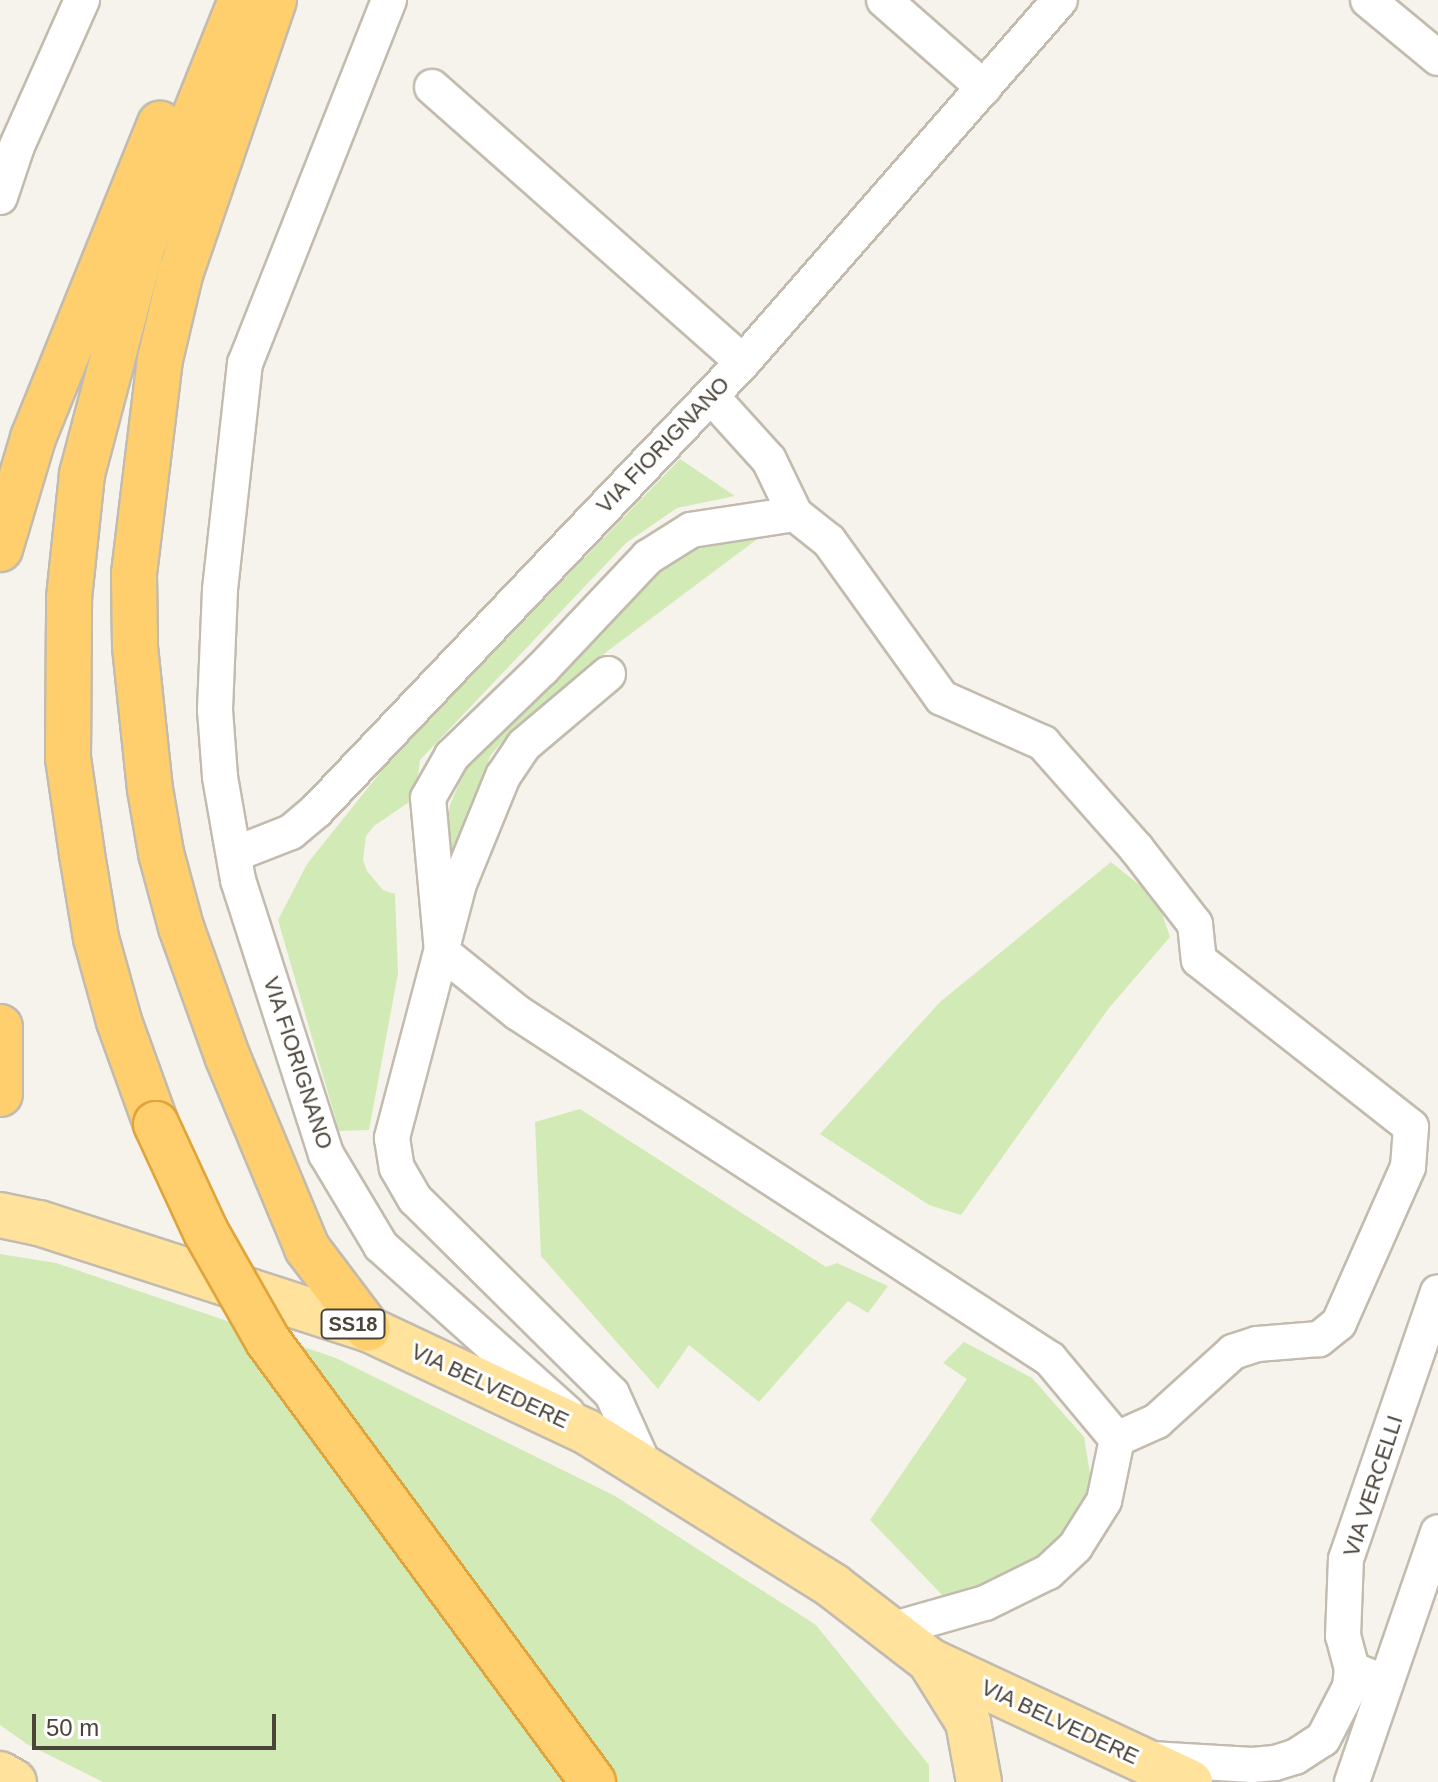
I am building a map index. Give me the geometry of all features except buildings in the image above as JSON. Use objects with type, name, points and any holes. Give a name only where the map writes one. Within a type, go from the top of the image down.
[{"type":"highway","points":[[0,549],[33,438],[213,0]]},
{"type":"highway","points":[[241,0],[137,265],[82,474],[69,598],[68,758],[96,938],[111,993],[156,1124],[206,1232],[268,1341],[426,1560],[593,1782]]},
{"type":"highway","points":[[274,0],[181,271],[160,359],[134,574],[135,647],[159,841],[190,952],[228,1058],[307,1248],[368,1329]]},
{"type":"highway","points":[[0,1027],[0,1094]]},
{"type":"main road","name":"VIA BELVEDERE","points":[[0,1215],[39,1223],[368,1329],[587,1432],[833,1586],[894,1629],[930,1661],[968,1722],[979,1782]]},
{"type":"main road","name":"VIA BELVEDERE","points":[[930,1661],[1190,1782]]},
{"type":"main road","points":[[0,1774],[14,1782]]},
{"type":"street","points":[[0,197],[17,146],[82,0]]},
{"type":"street","points":[[237,867],[220,777],[215,710],[220,590],[245,363],[389,0]]},
{"type":"street","points":[[884,0],[984,88]]},
{"type":"street","name":"VIA FIORIGNANO","points":[[587,1432],[381,1246],[326,1154],[237,867],[291,832],[317,810],[711,396],[1060,0]]},
{"type":"street","points":[[1368,0],[1438,58]]},
{"type":"street","points":[[432,87],[743,362]]},
{"type":"street","points":[[711,396],[769,460],[795,514],[829,541],[942,698],[1043,743],[1136,848],[1195,924],[1199,960],[1411,1127],[1408,1167],[1339,1323],[1319,1339],[1257,1344],[1233,1352],[1157,1421],[1117,1439]]},
{"type":"street","points":[[795,514],[691,530],[648,557],[543,668],[452,756],[428,798],[442,952],[518,1013],[1050,1359],[1117,1439]]},
{"type":"street","points":[[608,674],[524,745],[503,776],[459,884],[392,1138],[397,1168],[415,1199],[612,1394],[645,1467]]},
{"type":"street","name":"VIA VERCELLI","points":[[1352,1669],[1343,1636],[1346,1559],[1426,1367],[1438,1292]]},
{"type":"street","points":[[894,1629],[985,1603],[1048,1572],[1075,1547],[1104,1501],[1117,1439]]},
{"type":"street","points":[[1352,1782],[1438,1532]]},
{"type":"street","points":[[1139,1759],[1252,1765],[1295,1757],[1323,1739],[1350,1687],[1352,1669],[1386,1683]]},
{"type":"green space","points":[[680,459],[735,496],[677,508],[626,543],[420,760],[415,798],[374,826],[366,836],[363,860],[367,871],[383,890],[395,894],[398,973],[369,1130],[339,1131],[278,920],[307,864],[395,754]]},
{"type":"green space","points":[[726,538],[756,540],[609,650],[490,756],[462,854],[447,875],[444,849],[450,805],[466,767],[494,733],[667,560],[700,543]]},
{"type":"green space","points":[[1111,862],[1157,899],[1170,937],[1109,1008],[961,1215],[929,1205],[820,1134],[940,1002]]},
{"type":"green space","points":[[580,1109],[826,1267],[837,1263],[888,1286],[868,1313],[848,1301],[759,1402],[689,1345],[658,1389],[541,1256],[535,1122]]},
{"type":"green space","points":[[0,1254],[56,1263],[336,1358],[615,1496],[816,1625],[929,1765],[929,1782],[103,1782],[27,1744],[0,1725]]},
{"type":"green space","points":[[964,1342],[1032,1378],[1084,1437],[1093,1492],[1063,1540],[997,1590],[947,1600],[870,1520],[967,1379],[943,1363]]}]
